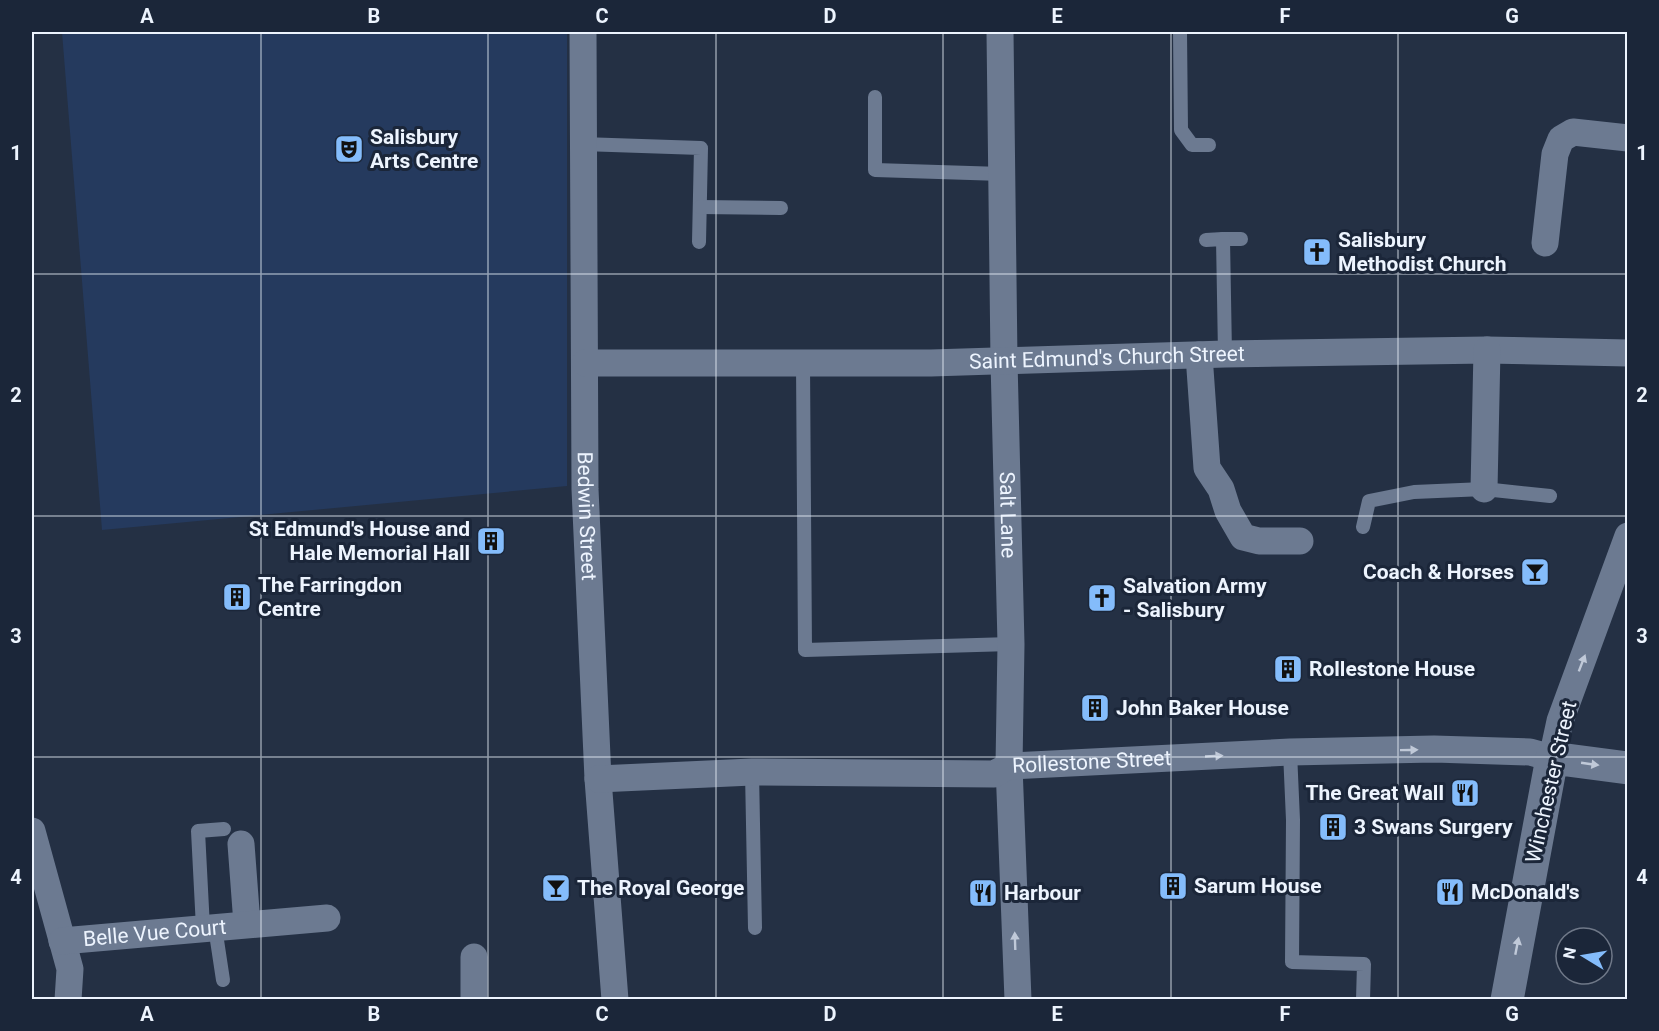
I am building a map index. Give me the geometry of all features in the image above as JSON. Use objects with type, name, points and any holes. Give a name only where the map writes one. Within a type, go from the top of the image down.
[{"type":"street","name":"Bedwin Street","points":[[582,32],[585,489],[598,779],[615,999]]},
{"type":"street","name":"Salt Lane","points":[[1000,32],[1004,361],[1011,644],[1009,766],[1018,999]]},
{"type":"street","points":[[1545,243],[1555,154],[1561,139],[1573,132],[1628,138]]},
{"type":"street","points":[[1484,489],[1487,350]]},
{"type":"street","name":"Saint Edmund's Church Street","points":[[585,363],[931,363],[1212,354],[1487,350],[1628,353]]},
{"type":"street","points":[[1212,354],[1207,468],[1221,489],[1227,511],[1243,537],[1259,541],[1300,541]]},
{"type":"street","name":"Winchester Street","points":[[1507,999],[1560,722],[1628,536]]},
{"type":"street","name":"Rollestone Street","points":[[598,779],[752,772],[994,774],[1009,766],[1290,752],[1455,750],[1530,752],[1552,758]]},
{"type":"street","points":[[1552,758],[1628,768]]},
{"type":"street","points":[[32,831],[70,969],[68,999]]},
{"type":"street","name":"Belle Vue Court","points":[[232,837],[247,924]]},
{"type":"street","name":"Belle Vue Court","points":[[62,941],[327,918]]},
{"type":"street","points":[[474,957],[474,999]]},
{"type":"lane","points":[[1180,32],[1181,130],[1192,145],[1209,145]]},
{"type":"lane","points":[[875,97],[875,170],[1002,174]]},
{"type":"lane","points":[[582,144],[701,148],[699,242]]},
{"type":"lane","points":[[700,207],[781,208]]},
{"type":"lane","points":[[1212,354],[1223,239]]},
{"type":"lane","points":[[1206,240],[1241,239]]},
{"type":"lane","points":[[803,364],[805,650],[1011,644]]},
{"type":"lane","points":[[1363,527],[1369,501],[1414,492],[1484,489],[1550,496]]},
{"type":"lane","points":[[1290,752],[1293,820],[1292,962],[1364,964],[1363,999]]},
{"type":"lane","points":[[752,772],[755,928]]},
{"type":"lane","points":[[223,980],[209,928],[198,831],[232,837]]},
{"type":"shaded area","points":[[62,32],[567,32],[567,486],[102,530]]},
{"type":"place","name":"Salisbury Arts Centre","points":[[349,149]]},
{"type":"place","name":"Salisbury Methodist Church","points":[[1317,252]]},
{"type":"place","name":"St Edmund's House and Hale Memorial Hall","points":[[491,541]]},
{"type":"place","name":"Coach & Horses","points":[[1535,572]]},
{"type":"place","name":"The Farringdon Centre","points":[[237,597]]},
{"type":"place","name":"Salvation Army - Salisbury","points":[[1102,598]]},
{"type":"place","name":"Rollestone House","points":[[1288,669]]},
{"type":"place","name":"John Baker House","points":[[1095,708]]},
{"type":"place","name":"The Great Wall","points":[[1465,793]]},
{"type":"place","name":"3 Swans Surgery","points":[[1333,827]]},
{"type":"place","name":"Sarum House","points":[[1173,886]]},
{"type":"place","name":"The Royal George","points":[[556,888]]},
{"type":"place","name":"McDonald's","points":[[1450,892]]},
{"type":"place","name":"Harbour","points":[[983,893]]}]
